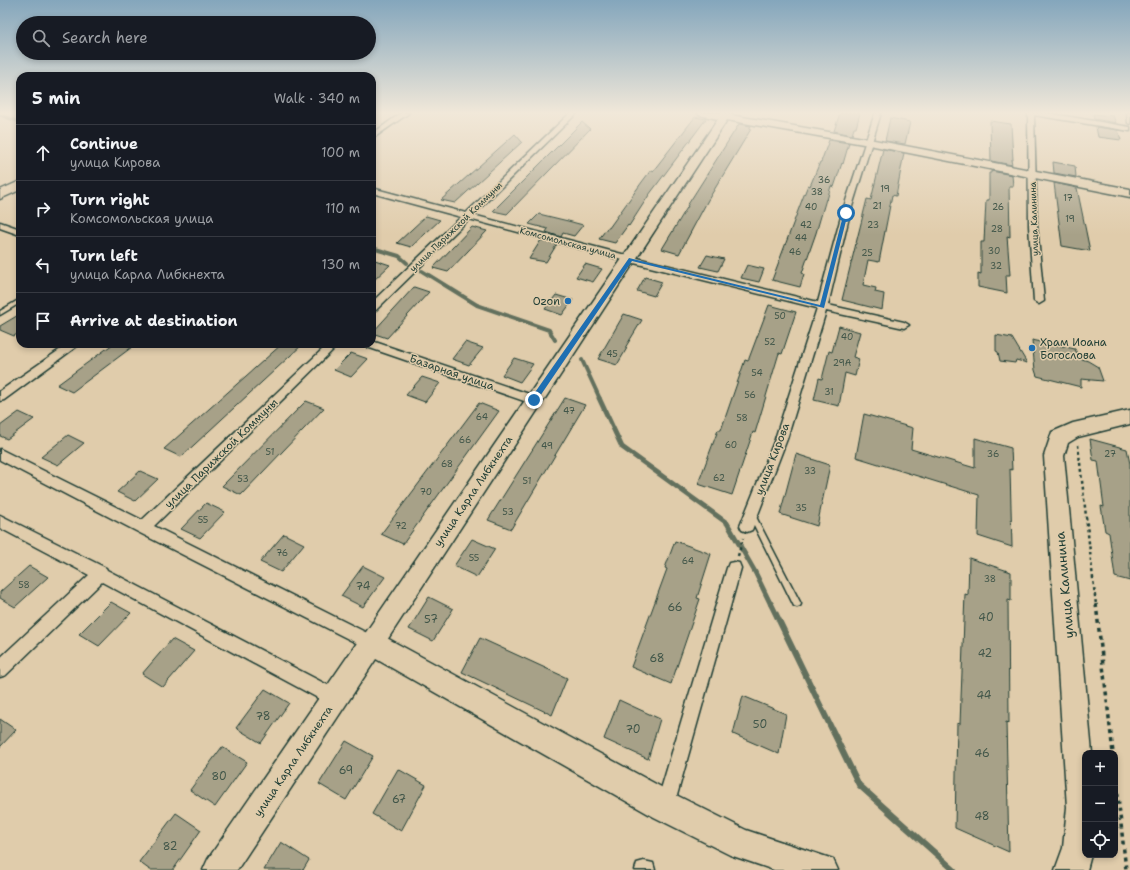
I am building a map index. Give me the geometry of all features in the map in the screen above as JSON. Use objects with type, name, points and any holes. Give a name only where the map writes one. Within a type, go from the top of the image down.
[{"type":"main road","name":"улица Карла Либкнехта","points":[[219,870],[700,154]]},
{"type":"main road","points":[[928,154],[1130,193]]},
{"type":"main road","points":[[0,196],[16,188]]},
{"type":"main road","name":"улица Калинина","points":[[1071,870],[1078,848],[1082,807],[1054,456],[1059,438],[1073,431],[1130,416]]},
{"type":"main road","points":[[372,643],[665,806],[741,844],[822,870]]},
{"type":"street","name":"улица Парижской Коммуны","points":[[376,304],[532,154]]},
{"type":"street","name":"улица Кирова","points":[[747,526],[781,439],[822,307],[846,213],[865,154]]},
{"type":"street","name":"улица Калинина","points":[[1032,154],[1033,226],[1039,301]]},
{"type":"street","name":"Комсомольская улица","points":[[376,191],[630,259],[822,307],[904,325]]},
{"type":"street","points":[[0,225],[16,231]]},
{"type":"street","name":"Базарная улица","points":[[376,346],[534,400]]},
{"type":"street","points":[[0,397],[69,348]]},
{"type":"street","name":"улица Парижской Коммуны","points":[[143,528],[330,348]]},
{"type":"street","points":[[0,454],[143,528],[372,643]]},
{"type":"street","points":[[0,521],[101,573],[335,698]]},
{"type":"street","points":[[665,806],[734,568]]},
{"type":"street","points":[[0,669],[101,573]]},
{"type":"lane","points":[[0,313],[16,303]]},
{"type":"lane","points":[[751,514],[797,604]]},
{"type":"path","points":[[1078,444],[1113,750]]},
{"type":"path","points":[[734,568],[747,526]]},
{"type":"path","points":[[1117,786],[1126,870]]},
{"type":"building","points":[[493,154],[509,154],[455,203],[441,200]]},
{"type":"building","points":[[550,154],[566,154],[507,214],[493,211]]},
{"type":"building","points":[[667,154],[680,154],[649,195],[629,226],[628,225],[615,243],[599,239],[607,228],[609,228],[651,170],[653,171]]},
{"type":"building","points":[[720,154],[736,154],[708,200],[679,254],[662,249]]},
{"type":"building","points":[[824,154],[846,154],[834,187],[831,186],[827,200],[826,199],[802,273],[804,274],[800,287],[772,280],[808,185],[810,186]]},
{"type":"building","points":[[882,154],[904,154],[896,196],[892,195],[879,262],[868,260],[863,285],[876,288],[875,292],[884,294],[882,310],[842,300],[867,199],[871,200]]},
{"type":"building","points":[[991,154],[1013,154],[1013,160],[1011,160],[1012,165],[991,161]]},
{"type":"building","points":[[1053,162],[1075,166],[1076,177],[1054,173]]},
{"type":"building","points":[[991,171],[1012,175],[1013,186],[1009,186],[1010,237],[1007,236],[1010,275],[1006,275],[1007,293],[978,287],[978,273],[981,274],[981,242],[984,242],[986,200],[989,200],[989,173],[991,173]]},
{"type":"building","points":[[1054,183],[1077,188],[1090,251],[1062,246]]},
{"type":"building","points":[[539,214],[583,225],[574,236],[563,233],[561,237],[546,232],[548,229],[529,224]]},
{"type":"building","points":[[426,216],[440,220],[411,247],[397,243]]},
{"type":"building","points":[[472,227],[487,231],[448,272],[433,268]]},
{"type":"building","points":[[541,240],[557,244],[546,262],[529,259]]},
{"type":"building","points":[[707,255],[724,259],[718,271],[700,267]]},
{"type":"building","points":[[376,260],[390,265],[376,278]]},
{"type":"building","points":[[585,264],[602,269],[593,282],[576,277]]},
{"type":"building","points":[[747,265],[764,269],[759,282],[741,278]]},
{"type":"building","points":[[645,277],[662,282],[654,296],[637,291]]},
{"type":"building","points":[[414,287],[429,292],[387,338],[376,334],[376,329]]},
{"type":"building","points":[[556,295],[573,300],[562,315],[545,309]]},
{"type":"building","points":[[769,305],[796,312],[782,354],[779,353],[755,433],[753,432],[732,495],[698,484],[718,430],[721,430],[745,360],[748,361]]},
{"type":"building","points":[[624,314],[642,320],[625,348],[627,348],[617,365],[598,359]]},
{"type":"building","points":[[16,316],[16,335],[14,336],[0,330],[0,326]]},
{"type":"building","points":[[839,326],[860,332],[853,357],[859,359],[855,376],[845,373],[839,406],[814,400],[819,378],[822,379],[829,351],[832,352]]},
{"type":"building","points":[[996,335],[1012,338],[1027,363],[1016,360],[1015,363],[1000,361],[998,352],[996,351]]},
{"type":"building","points":[[1032,340],[1075,349],[1079,358],[1098,367],[1103,381],[1081,379],[1081,387],[1037,376]]},
{"type":"building","points":[[465,342],[483,348],[469,365],[452,359]]},
{"type":"building","points":[[108,348],[131,348],[72,392],[57,385]]},
{"type":"building","points":[[278,348],[299,348],[181,457],[164,449]]},
{"type":"building","points":[[351,353],[368,359],[351,377],[334,370]]},
{"type":"building","points":[[514,358],[533,364],[520,382],[502,375]]},
{"type":"building","points":[[422,377],[440,383],[425,402],[406,395]]},
{"type":"building","points":[[565,398],[585,405],[511,529],[488,520]]},
{"type":"building","points":[[306,401],[324,408],[241,495],[222,486]]},
{"type":"building","points":[[479,403],[499,411],[403,544],[381,534]]},
{"type":"building","points":[[19,412],[34,419],[7,439],[0,436],[0,426]]},
{"type":"building","points":[[864,414],[913,428],[911,449],[975,468],[975,438],[1011,448],[1012,470],[1010,469],[1012,547],[978,536],[979,495],[856,457]]},
{"type":"building","points":[[68,435],[84,443],[58,465],[41,457]]},
{"type":"building","points":[[1090,439],[1127,449],[1130,464],[1130,581],[1115,577],[1109,533],[1105,531],[1101,506],[1104,507],[1098,461],[1093,460]]},
{"type":"building","points":[[796,454],[830,465],[817,526],[780,514]]},
{"type":"building","points":[[140,471],[158,479],[135,501],[117,492]]},
{"type":"building","points":[[206,503],[225,512],[200,538],[181,529]]},
{"type":"building","points":[[284,534],[304,544],[281,572],[260,562]]},
{"type":"building","points":[[472,539],[495,549],[477,577],[454,566]]},
{"type":"building","points":[[675,541],[711,554],[697,598],[700,599],[671,684],[631,667],[667,569],[665,568]]},
{"type":"building","points":[[969,558],[1011,572],[1011,601],[1008,600],[1009,723],[1006,722],[1009,852],[955,828],[957,723],[960,724],[965,594],[968,595]]},
{"type":"building","points":[[29,566],[48,577],[15,607],[0,598],[0,592]]},
{"type":"building","points":[[363,566],[385,577],[363,607],[341,596]]},
{"type":"building","points":[[429,597],[453,609],[433,641],[409,629]]},
{"type":"building","points":[[111,602],[131,613],[99,646],[79,634]]},
{"type":"building","points":[[480,638],[567,678],[552,715],[462,672]]},
{"type":"building","points":[[172,639],[194,651],[163,687],[142,674]]},
{"type":"building","points":[[265,689],[289,703],[261,743],[236,728]]},
{"type":"building","points":[[743,696],[786,714],[779,754],[733,734]]},
{"type":"building","points":[[619,700],[660,719],[648,759],[604,739]]},
{"type":"building","points":[[0,719],[16,730],[0,747]]},
{"type":"building","points":[[346,741],[373,756],[346,800],[319,784]]},
{"type":"building","points":[[222,747],[247,762],[215,807],[190,790]]},
{"type":"building","points":[[398,769],[426,785],[401,831],[372,814]]},
{"type":"building","points":[[176,813],[201,830],[173,870],[150,870],[139,862]]},
{"type":"building","points":[[281,842],[309,860],[303,870],[264,870]]},
{"type":"waterway","points":[[376,249],[399,256],[407,263]]},
{"type":"waterway","points":[[422,271],[477,305],[549,330],[555,340]]},
{"type":"waterway","points":[[582,360],[600,399]]},
{"type":"waterway","points":[[599,398],[622,447],[727,523],[755,572],[771,605]]},
{"type":"waterway","points":[[771,604],[859,785],[954,870]]},
{"type":"place","name":"Ozon","points":[[568,301]]},
{"type":"place","name":"Храм Иоана Богослова","points":[[1032,348]]},
{"type":"route","points":[[534,400],[630,259],[822,307],[846,213]]}]
